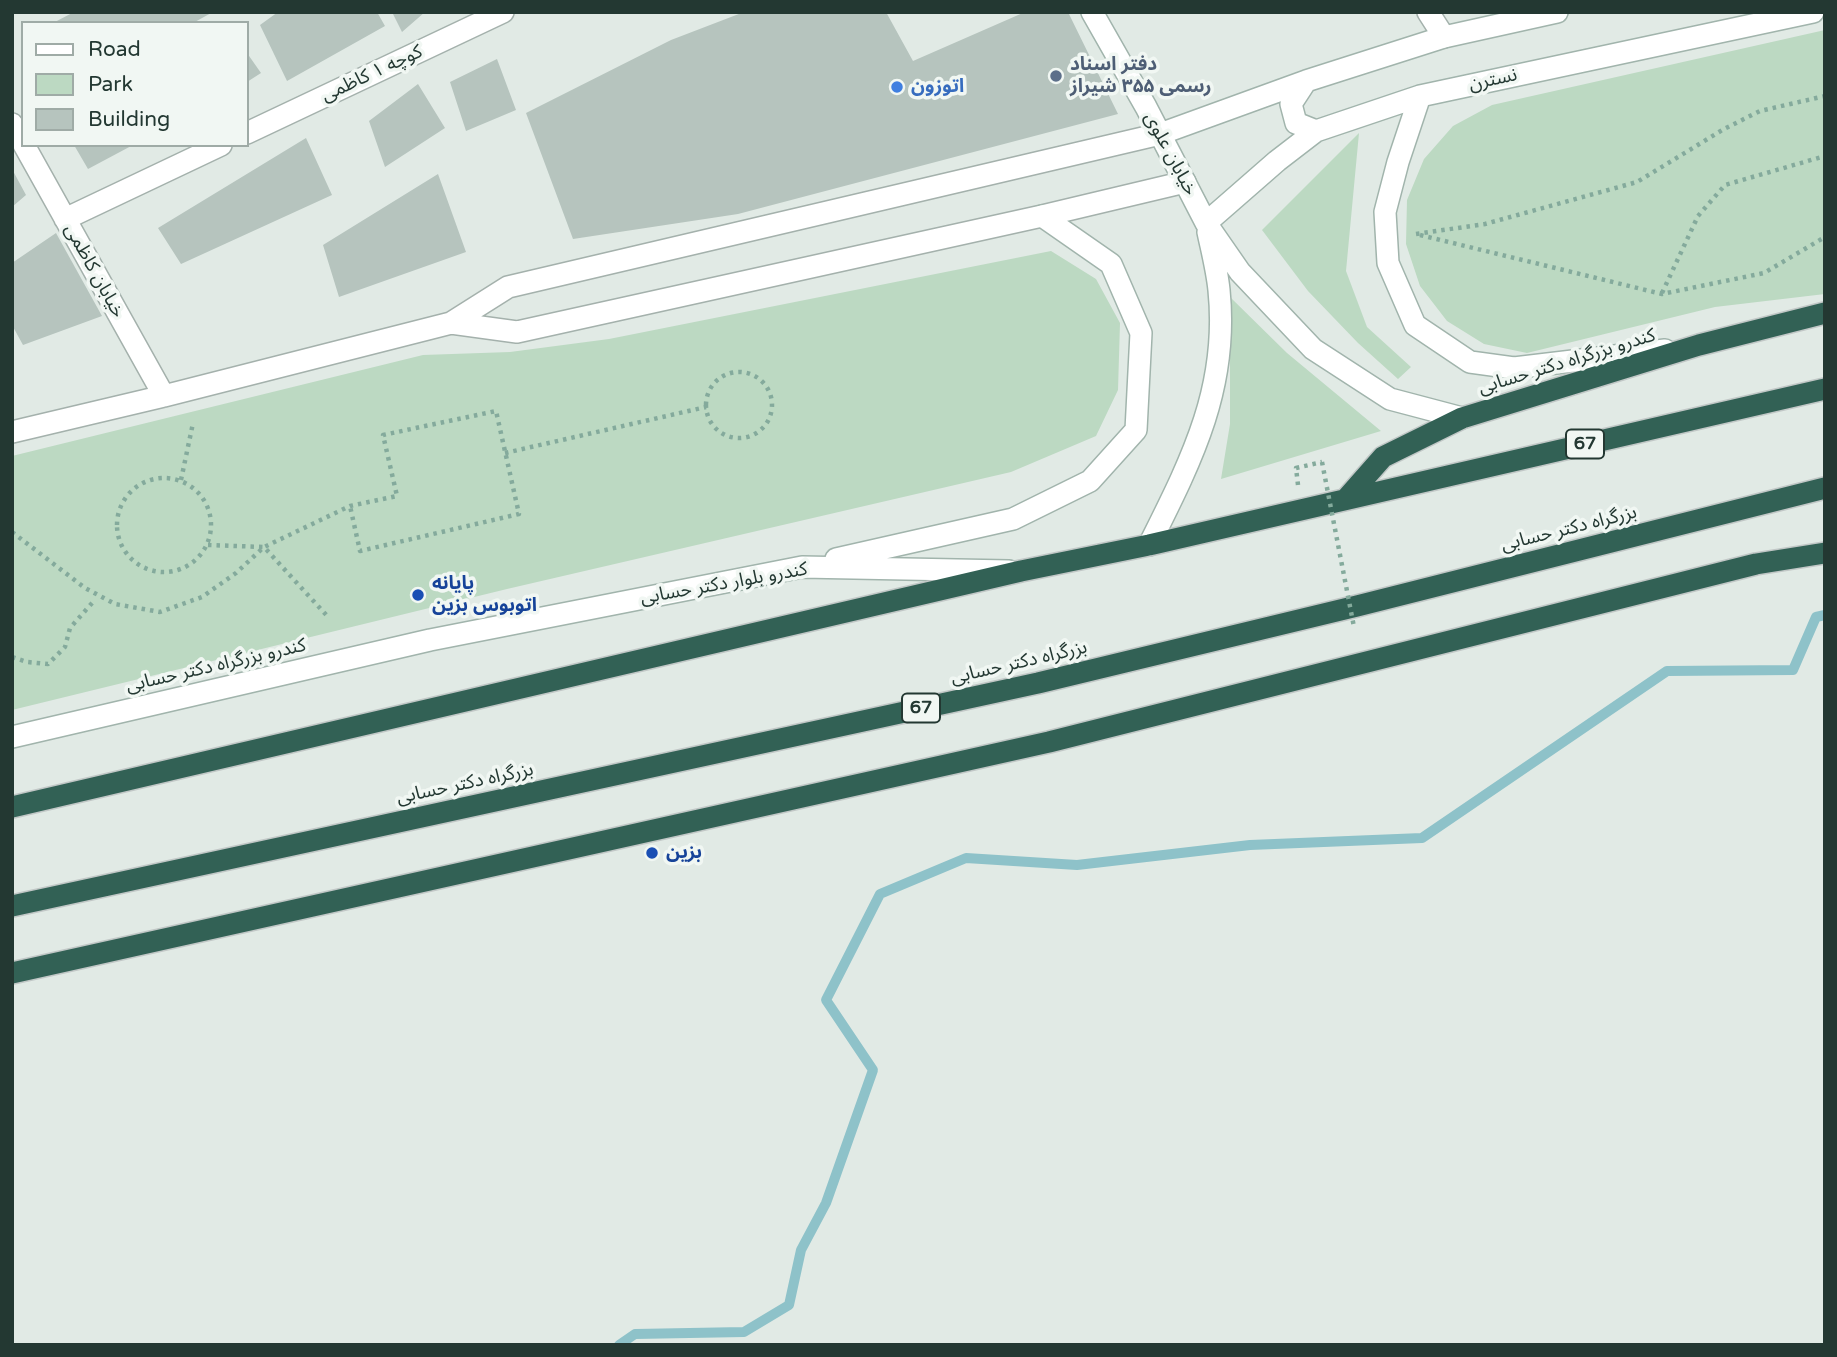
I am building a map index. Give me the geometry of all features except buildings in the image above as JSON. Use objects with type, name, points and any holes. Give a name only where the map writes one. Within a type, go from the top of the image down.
[{"type":"highway","name":"کندرو بزرگراه دکتر حسابی","points":[[1346,499],[1383,457],[1462,418],[1699,345],[1825,313]]},
{"type":"highway","name":"67","points":[[12,807],[1021,571],[1149,545],[1825,389]]},
{"type":"highway","name":"بزرگراه دکتر حسابی","points":[[12,906],[1038,683],[1357,607],[1825,488]]},
{"type":"highway","points":[[12,973],[1049,742],[1756,564],[1825,553]]},
{"type":"street","name":"خیابان علوی","points":[[1092,12],[1206,223]]},
{"type":"street","points":[[1428,12],[1444,37]]},
{"type":"street","points":[[12,432],[451,323],[508,287],[1160,134],[1306,81],[1444,37],[1557,12]]},
{"type":"street","name":"نسترن","points":[[1206,223],[1316,131],[1420,96],[1813,12]]},
{"type":"street","name":"کوچه ۱ کاظمی","points":[[248,133],[501,13]]},
{"type":"street","points":[[1306,81],[1291,104],[1296,123],[1316,131]]},
{"type":"street","points":[[1420,96],[1385,212],[1388,263],[1416,325],[1469,362],[1514,368],[1699,345]]},
{"type":"street","name":"خیابان کاظمی","points":[[12,124],[21,140]]},
{"type":"street","name":"خیابان کاظمی","points":[[25,147],[164,396]]},
{"type":"street","points":[[65,219],[217,147]]},
{"type":"street","points":[[451,323],[517,332],[1185,182]]},
{"type":"street","points":[[802,567],[1013,519],[1090,481],[1136,430],[1142,333],[1111,264],[1042,216]]},
{"type":"street","points":[[1206,223],[1240,272],[1313,349],[1390,399],[1462,418]]},
{"type":"street","points":[[1149,545],[1201,435],[1220,350],[1219,289],[1206,223]]},
{"type":"street","name":"کندرو بلوار دکتر حسابی","points":[[430,640],[802,567],[1021,571]]},
{"type":"street","name":"کندرو بزرگراه دکتر حسابی","points":[[12,737],[430,640]]},
{"type":"path","points":[[1825,96],[1760,111],[1724,129],[1637,182],[1485,224],[1416,234],[1662,293],[1764,273],[1825,237]]},
{"type":"path","points":[[1662,293],[1698,216],[1725,185],[1825,156]]},
{"type":"path","points":[[731,373],[753,375],[769,390],[772,401],[767,422],[752,436],[741,438],[722,433],[714,426],[706,407],[712,386],[731,373]]},
{"type":"path","points":[[505,453],[706,407]]},
{"type":"path","points":[[12,532],[85,588],[116,604],[160,612],[202,597],[236,573],[264,547],[350,506],[397,496],[383,435],[496,411],[519,514],[360,551],[350,506]]},
{"type":"path","points":[[181,480],[193,423]]},
{"type":"path","points":[[1296,468],[1322,462],[1354,626]]},
{"type":"path","points":[[166,477],[181,480],[195,488],[205,500],[211,522],[208,545],[198,558],[186,567],[155,571],[128,556],[120,541],[117,526],[119,511],[131,491],[151,479],[166,477]]},
{"type":"path","points":[[208,545],[264,547],[329,618]]},
{"type":"path","points":[[12,657],[48,664],[65,646],[70,628],[93,603]]},
{"type":"green space","points":[[1825,30],[1825,294],[1715,307],[1527,353],[1484,344],[1447,321],[1420,286],[1406,244],[1407,200],[1424,159],[1453,126],[1492,105]]},
{"type":"green space","points":[[1359,133],[1346,271],[1367,327],[1411,367],[1398,379],[1358,343],[1308,291],[1262,230]]},
{"type":"green space","points":[[1051,251],[1096,279],[1120,323],[1118,390],[1096,436],[1011,472],[507,589],[12,710],[12,456],[423,355],[510,352],[609,339]]},
{"type":"green space","points":[[1230,297],[1287,353],[1381,431],[1221,479],[1230,424]]},
{"type":"waterway","points":[[619,1345],[635,1334],[744,1332],[789,1305],[801,1250],[826,1203],[873,1070],[826,1000],[880,894],[966,858],[1077,865],[1250,845],[1422,838],[1667,671],[1793,670],[1816,617],[1825,615]]},
{"type":"place","name":"دفتر اسناد رسمی ۳۵۵ شیراز","points":[[1056,76]]},
{"type":"place","name":"اتوزون","points":[[897,87]]},
{"type":"place","name":"پایانه اتوبوس بزین","points":[[418,595]]},
{"type":"place","name":"بزین","points":[[652,853]]}]
